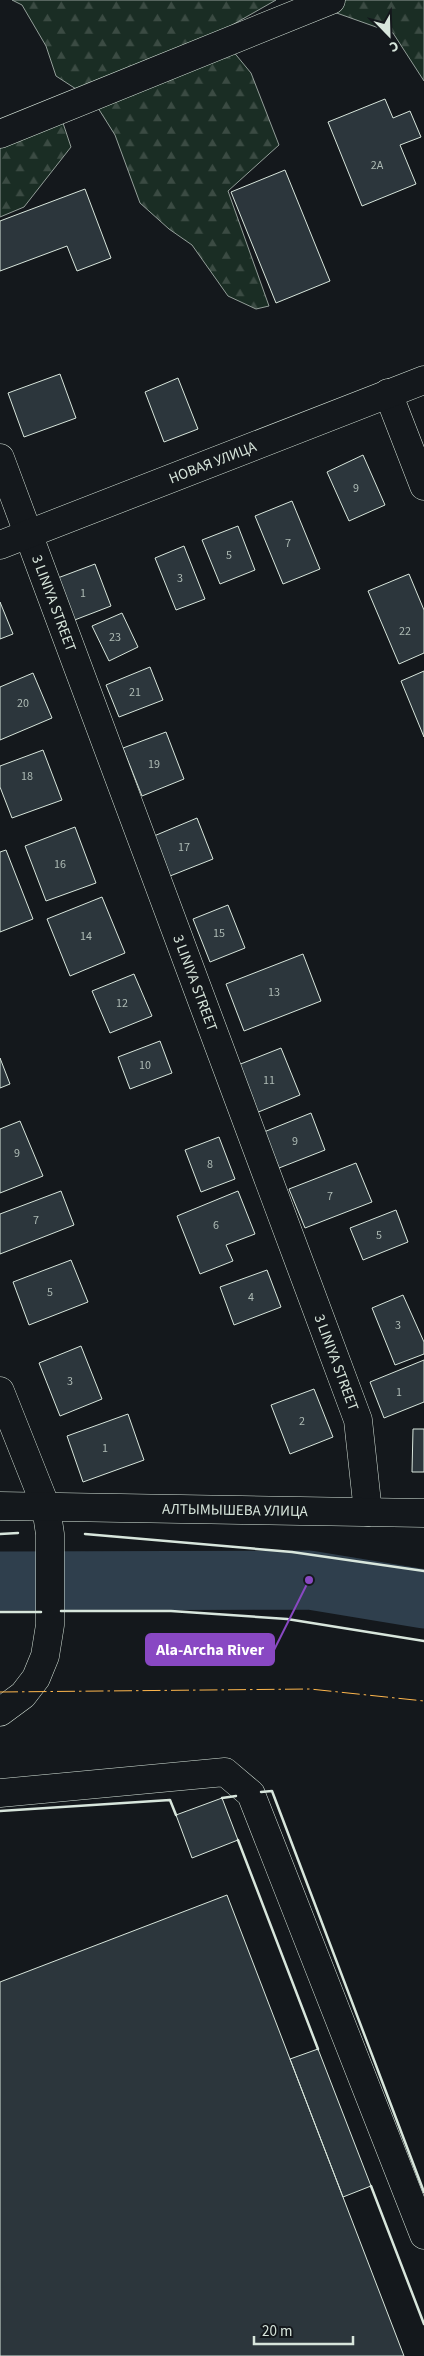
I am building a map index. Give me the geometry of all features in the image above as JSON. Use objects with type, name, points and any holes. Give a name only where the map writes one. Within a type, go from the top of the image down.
[{"type":"street","points":[[0,134],[331,0]]},
{"type":"street","name":"НОВАЯ УЛИЦА","points":[[0,545],[424,380]]},
{"type":"street","points":[[388,393],[424,486]]},
{"type":"street","name":"3 LINIYA STREET","points":[[0,458],[358,1420],[368,1512]]},
{"type":"street","points":[[0,1391],[46,1507],[50,1534],[50,1625],[45,1656],[36,1678],[22,1695],[0,1712]]},
{"type":"street","name":"АЛТЫМЫШЕВА УЛИЦА","points":[[0,1506],[424,1513]]},
{"type":"street","points":[[0,1793],[225,1772],[251,1794],[424,2235]]},
{"type":"green space","points":[[12,0],[276,0],[218,33],[251,73],[279,145],[228,191],[269,306],[256,309],[228,296],[192,245],[169,229],[140,203],[115,135],[93,100],[56,76],[46,46],[22,5]]},
{"type":"green space","points":[[300,0],[424,0],[424,81],[393,33]]},
{"type":"green space","points":[[62,120],[71,147],[24,207],[0,217],[0,145]]},
{"type":"building","points":[[385,99],[393,118],[410,111],[421,137],[400,145],[416,184],[362,206],[328,122]]},
{"type":"building","points":[[285,170],[330,281],[276,303],[231,192]]},
{"type":"building","points":[[85,189],[111,258],[77,271],[67,246],[0,271],[0,221]]},
{"type":"building","points":[[60,374],[76,418],[24,437],[8,393]]},
{"type":"building","points":[[178,378],[198,429],[164,442],[145,392]]},
{"type":"building","points":[[363,455],[385,505],[349,521],[327,472]]},
{"type":"building","points":[[292,501],[320,569],[283,584],[255,516]]},
{"type":"building","points":[[238,526],[255,570],[220,584],[202,540]]},
{"type":"building","points":[[184,546],[205,599],[176,610],[155,558]]},
{"type":"building","points":[[95,564],[111,606],[72,621],[55,579]]},
{"type":"building","points":[[409,574],[424,610],[424,653],[399,664],[368,591]]},
{"type":"building","points":[[0,602],[13,634],[0,639]]},
{"type":"building","points":[[122,613],[138,647],[109,661],[92,626]]},
{"type":"building","points":[[150,667],[163,700],[119,717],[106,685]]},
{"type":"building","points":[[424,671],[424,737],[401,681]]},
{"type":"building","points":[[33,673],[52,718],[0,740],[0,687]]},
{"type":"building","points":[[166,732],[184,779],[142,796],[123,748]]},
{"type":"building","points":[[43,750],[62,800],[12,818],[0,787],[0,766]]},
{"type":"building","points":[[197,818],[213,859],[170,876],[154,836]]},
{"type":"building","points":[[75,827],[96,883],[46,901],[25,846]]},
{"type":"building","points":[[6,850],[33,919],[0,932],[0,852]]},
{"type":"building","points":[[102,897],[125,953],[70,976],[47,919]]},
{"type":"building","points":[[228,905],[245,948],[210,962],[193,919]]},
{"type":"building","points":[[303,954],[321,1001],[244,1031],[226,984]]},
{"type":"building","points":[[134,974],[152,1016],[110,1033],[92,991]]},
{"type":"building","points":[[160,1041],[172,1073],[130,1089],[118,1057]]},
{"type":"building","points":[[281,1048],[300,1095],[256,1113],[238,1065]]},
{"type":"building","points":[[0,1058],[10,1084],[0,1088]]},
{"type":"building","points":[[311,1113],[325,1150],[279,1168],[264,1132]]},
{"type":"building","points":[[20,1121],[43,1176],[0,1193],[0,1129]]},
{"type":"building","points":[[219,1137],[235,1179],[201,1192],[185,1150]]},
{"type":"building","points":[[356,1163],[372,1202],[305,1228],[289,1189]]},
{"type":"building","points":[[61,1191],[74,1225],[0,1254],[0,1214]]},
{"type":"building","points":[[238,1191],[255,1234],[226,1245],[233,1261],[200,1274],[177,1216]]},
{"type":"building","points":[[396,1210],[408,1242],[363,1260],[350,1228]]},
{"type":"building","points":[[71,1260],[88,1302],[29,1325],[13,1282]]},
{"type":"building","points":[[267,1270],[281,1307],[234,1325],[220,1287]]},
{"type":"building","points":[[403,1295],[424,1342],[424,1354],[395,1365],[372,1308]]},
{"type":"building","points":[[81,1346],[102,1399],[60,1416],[39,1363]]},
{"type":"building","points":[[424,1360],[424,1402],[384,1418],[370,1382]]},
{"type":"building","points":[[314,1389],[333,1437],[290,1454],[271,1405]]},
{"type":"building","points":[[128,1414],[144,1460],[83,1482],[67,1436]]},
{"type":"building","points":[[413,1429],[424,1429],[424,1472],[412,1472]]},
{"type":"building","points":[[222,1798],[238,1840],[192,1858],[176,1815]]},
{"type":"building","points":[[227,1895],[404,2356],[0,2356],[0,1982]]},
{"type":"building","points":[[318,2049],[371,2186],[343,2197],[290,2059]]},
{"type":"waterway","points":[[0,1581],[309,1580],[424,1599]]},
{"type":"wall","points":[[0,1534],[18,1533]]},
{"type":"wall","points":[[85,1534],[292,1552],[424,1571]]},
{"type":"wall","points":[[61,1611],[171,1611],[287,1619],[424,1641]]},
{"type":"wall","points":[[0,1612],[41,1612]]},
{"type":"wall","points":[[261,1792],[272,1791],[424,2192]]},
{"type":"wall","points":[[222,1798],[236,1796]]},
{"type":"wall","points":[[0,1811],[170,1800],[176,1815]]},
{"type":"wall","points":[[238,1840],[318,2049]]},
{"type":"wall","points":[[371,2186],[424,2324]]},
{"type":"power","points":[[0,1692],[310,1689],[424,1701]]},
{"type":"place","name":"Ala-Archa River","points":[[309,1580]]}]
